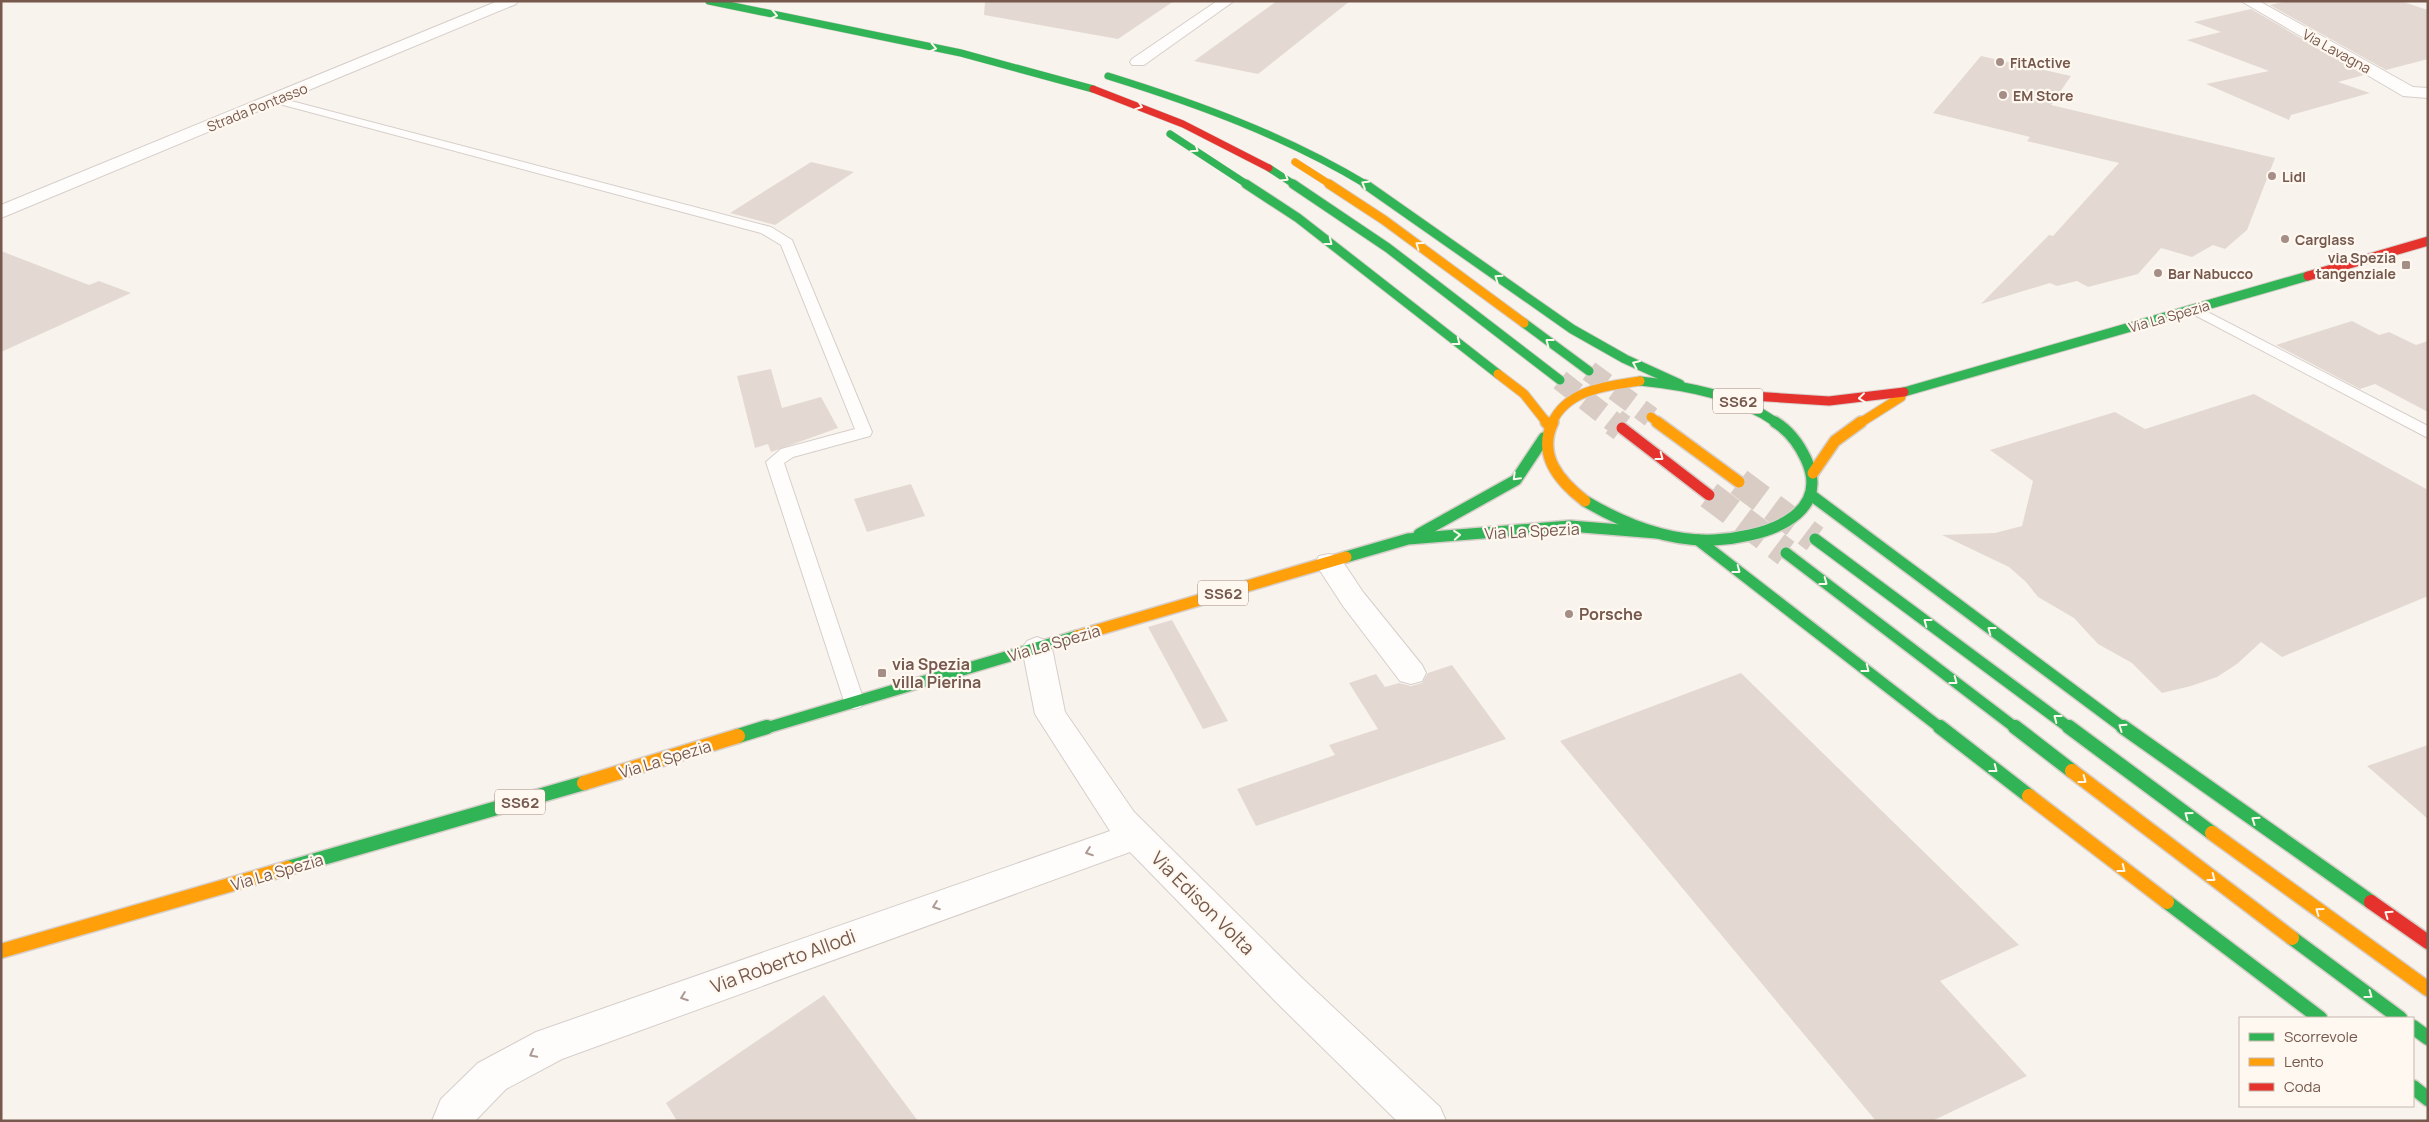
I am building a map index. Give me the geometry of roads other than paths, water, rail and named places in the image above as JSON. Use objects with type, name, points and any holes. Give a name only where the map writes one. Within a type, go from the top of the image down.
[{"type":"main road","points":[[709,1],[1025,69],[1107,94],[1202,132],[1264,165],[1348,220],[1560,380]]},
{"type":"main road","points":[[757,1],[1008,53]]},
{"type":"main road","points":[[1025,69],[1101,99],[1176,137],[1306,224],[1524,394],[1549,425]]},
{"type":"main road","points":[[1265,146],[1187,110],[1096,75],[1172,96],[1261,130],[1319,156],[1372,188],[1561,322],[1628,361],[1680,384]]},
{"type":"main road","points":[[1288,158],[1384,220],[1589,371]]},
{"type":"main road","name":"Via La Spezia","points":[[1721,394],[1829,401],[1910,391],[2428,241]]},
{"type":"main road","name":"Via La Spezia","points":[[1,951],[606,777],[854,701],[1408,539],[1570,526],[1657,534],[1698,540],[1738,539],[1772,530],[1797,515],[1811,495],[1813,473],[1803,449],[1783,427],[1754,408],[1721,394],[1680,384],[1640,381],[1603,386],[1573,398],[1552,416],[1544,438],[1516,480],[1408,539]]},
{"type":"main road","name":"Via La Spezia","points":[[1813,473],[1835,441],[1866,418],[1910,391]]},
{"type":"main road","points":[[1650,417],[1738,482]]},
{"type":"main road","points":[[1622,428],[1709,495]]},
{"type":"main road","name":"Via La Spezia","points":[[1544,438],[1548,460],[1562,482],[1586,503],[1619,521],[1657,534]]},
{"type":"main road","points":[[1811,495],[2091,705],[2428,942]]},
{"type":"main road","points":[[1815,539],[2235,850],[2428,989]]},
{"type":"main road","points":[[1698,540],[1812,626],[2162,901],[2319,1017]]},
{"type":"main road","points":[[1786,553],[2195,865],[2399,1017]]},
{"type":"main road","points":[[2414,1028],[2428,1038]]},
{"type":"main road","points":[[2414,1089],[2428,1099]]},
{"type":"street","name":"Strada Pontasso","points":[[1,212],[512,1]]},
{"type":"street","name":"Via Lavagna","points":[[2248,1],[2409,92],[2428,93]]},
{"type":"street","points":[[1200,3],[1223,4]]},
{"type":"street","points":[[1138,62],[1223,4]]},
{"type":"street","points":[[1329,562],[1353,599],[1411,673]]},
{"type":"street","name":"Via Edison Volta","points":[[1037,648],[1050,714],[1122,822],[1290,991],[1426,1121]]},
{"type":"street","name":"Via Roberto Allodi","points":[[452,1121],[455,1113],[492,1076],[550,1045],[1135,836]]},
{"type":"lane","points":[[276,100],[766,230],[787,243],[864,432],[786,453],[775,462],[854,701]]},
{"type":"lane","points":[[2194,309],[2428,433]]},
{"type":"tunnel","points":[[1589,371],[1651,417]]},
{"type":"tunnel","points":[[1560,380],[1615,423]]},
{"type":"tunnel","points":[[1614,422],[1622,428]]},
{"type":"tunnel","points":[[1739,482],[1815,539]]},
{"type":"tunnel","points":[[1709,495],[1786,553]]},
{"type":"place","name":"FitActive","points":[[2000,62]]},
{"type":"place","name":"EM Store","points":[[2003,95]]},
{"type":"place","name":"Lidl","points":[[2272,176]]},
{"type":"place","name":"Carglass","points":[[2285,239]]},
{"type":"place","name":"via Spezia tangenziale","points":[[2406,265]]},
{"type":"place","name":"Bar Nabucco","points":[[2158,273]]},
{"type":"place","name":"Porsche","points":[[1569,614]]},
{"type":"place","name":"via Spezia villa Pierina","points":[[882,673]]}]
